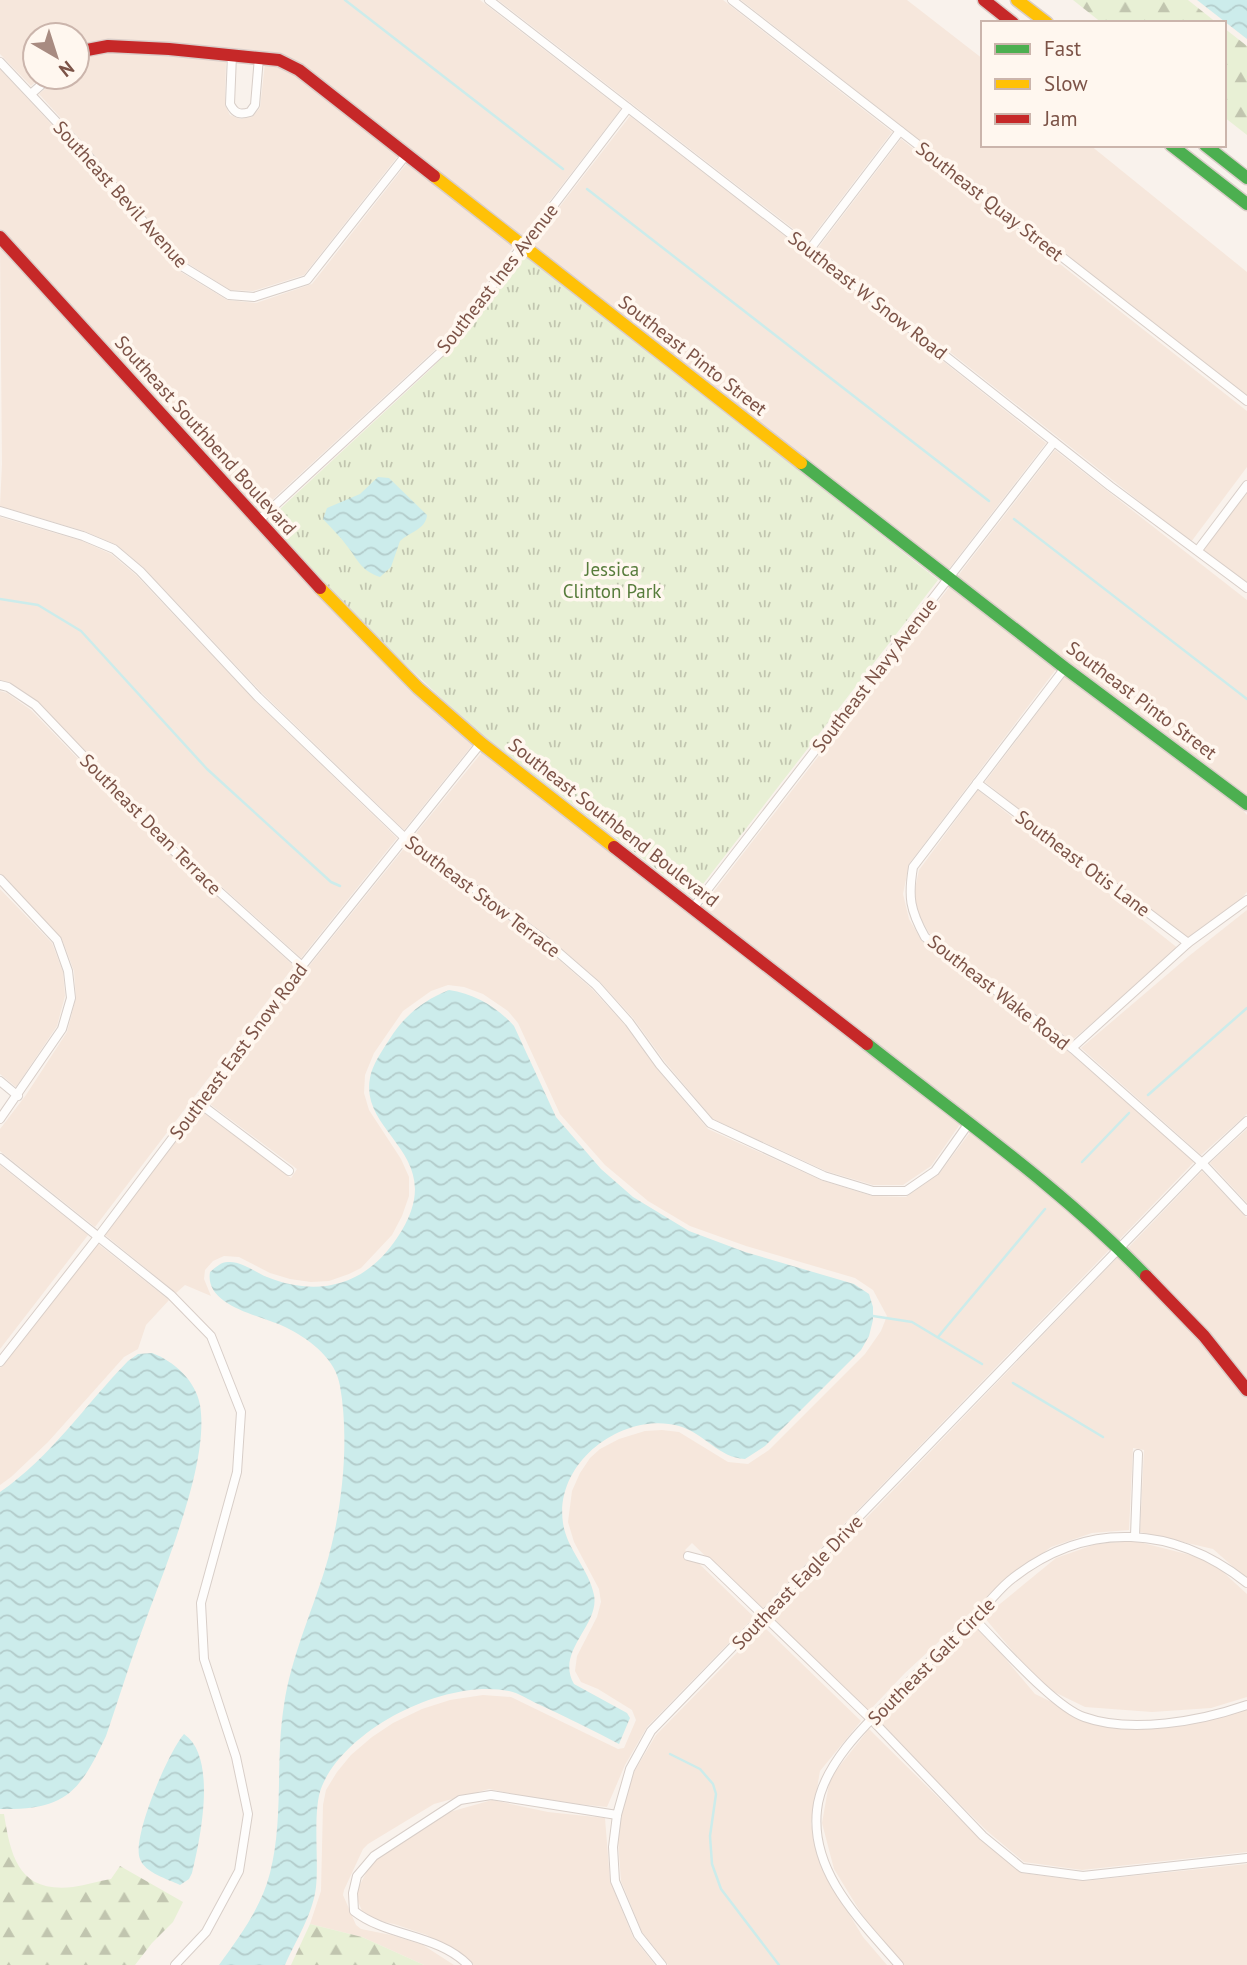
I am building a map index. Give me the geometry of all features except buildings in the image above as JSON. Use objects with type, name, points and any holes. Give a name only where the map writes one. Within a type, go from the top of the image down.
[{"type":"main road","points":[[984,0],[1010,21]]},
{"type":"main road","points":[[1017,0],[1044,21]]},
{"type":"main road","name":"Southeast Pinto Street","points":[[91,49],[108,46],[259,57],[279,60],[299,70],[1065,668],[1247,804]]},
{"type":"main road","points":[[1174,147],[1247,204]]},
{"type":"main road","points":[[1208,147],[1247,178]]},
{"type":"main road","name":"Southeast Southbend Boulevard","points":[[0,237],[346,616],[418,688],[481,743],[1050,1187],[1119,1248],[1204,1336],[1247,1390]]},
{"type":"street","name":"Southeast W Snow Road","points":[[489,0],[1054,442],[1247,588]]},
{"type":"street","name":"Southeast Quay Street","points":[[732,0],[1247,401]]},
{"type":"street","points":[[232,55],[230,104],[239,114],[250,112],[255,105],[259,57]]},
{"type":"street","name":"Southeast Bevil Avenue","points":[[0,62],[85,152],[180,265],[229,295],[254,297],[307,280],[406,155]]},
{"type":"street","name":"Southeast Ines Avenue","points":[[258,521],[442,351],[628,108]]},
{"type":"street","points":[[810,249],[900,131]]},
{"type":"street","name":"Southeast Navy Avenue","points":[[693,908],[1054,442]]},
{"type":"street","points":[[1198,550],[1247,485]]},
{"type":"street","name":"Southeast Stow Terrace","points":[[0,511],[83,536],[114,549],[140,571],[258,697],[405,838],[543,939],[596,985],[710,1124],[824,1176],[873,1191],[905,1191],[935,1171],[969,1123]]},
{"type":"street","name":"Southeast Wake Road","points":[[1065,668],[913,867],[909,894],[914,917],[925,937],[1072,1048],[1202,1163],[1247,1210]]},
{"type":"street","name":"Southeast Dean Terrace","points":[[0,685],[8,687],[35,705],[175,852],[302,966]]},
{"type":"street","name":"Southeast East Snow Road","points":[[0,1362],[98,1237],[302,966],[481,743]]},
{"type":"street","name":"Southeast Otis Lane","points":[[977,782],[1188,943]]},
{"type":"street","points":[[0,879],[57,940],[68,971],[71,998],[62,1029],[0,1119]]},
{"type":"street","points":[[1072,1048],[1188,943],[1247,900]]},
{"type":"street","points":[[0,1081],[18,1096]]},
{"type":"street","points":[[199,1102],[289,1171]]},
{"type":"street","points":[[1119,1248],[1247,1121]]},
{"type":"street","points":[[0,1158],[171,1295],[211,1336],[241,1412],[237,1472],[201,1603],[204,1658],[236,1757],[248,1814],[239,1871],[206,1932],[175,1965]]},
{"type":"street","name":"Southeast Eagle Drive","points":[[662,1965],[638,1935],[615,1881],[613,1847],[617,1815],[629,1769],[651,1731],[1119,1248]]},
{"type":"street","points":[[1135,1536],[1138,1454]]},
{"type":"street","name":"Southeast Galt Circle","points":[[899,1965],[837,1888],[824,1865],[818,1839],[817,1810],[823,1788],[837,1760],[871,1719],[1013,1578],[1053,1553],[1095,1538],[1135,1536],[1186,1548],[1213,1559],[1247,1583]]},
{"type":"street","points":[[688,1556],[707,1561],[871,1719],[983,1836],[1022,1868],[1083,1876],[1247,1858]]},
{"type":"street","points":[[973,1618],[1059,1703],[1083,1717],[1124,1725],[1212,1717],[1247,1705]]},
{"type":"street","points":[[468,1965],[462,1958],[425,1940],[364,1919],[354,1911],[353,1893],[357,1876],[374,1856],[460,1800],[491,1795],[617,1815]]},
{"type":"shaded area","points":[[0,0],[480,0],[621,109],[521,238],[291,59],[255,50],[107,40],[91,44],[91,21],[21,21],[21,76],[0,54]]},
{"type":"shaded area","points":[[498,0],[723,0],[892,132],[809,241]]},
{"type":"shaded area","points":[[741,0],[907,0],[981,57],[981,147],[1092,147],[1247,272],[1247,397]]},
{"type":"shaded area","points":[[109,52],[226,60],[225,105],[230,115],[240,119],[252,117],[260,108],[265,63],[288,69],[398,156],[304,275],[253,291],[230,290],[184,261],[39,94],[43,91],[91,91],[91,57]]},
{"type":"shaded area","points":[[0,69],[81,156],[176,269],[227,300],[256,303],[312,284],[407,163],[514,246],[438,347],[258,513],[0,229]]},
{"type":"shaded area","points":[[630,116],[1046,443],[948,570],[530,245]]},
{"type":"shaded area","points":[[901,139],[1247,411],[1247,467],[1191,542],[818,248]]},
{"type":"shaded area","points":[[0,245],[474,743],[404,830],[262,693],[144,568],[117,545],[84,531],[0,506]]},
{"type":"shaded area","points":[[1055,450],[1247,600],[1247,799],[1238,789],[957,577]]},
{"type":"shaded area","points":[[1247,486],[1247,586],[1200,549]]},
{"type":"shaded area","points":[[0,517],[82,541],[111,554],[136,575],[255,701],[397,838],[301,958],[179,848],[38,702],[11,683],[0,680]]},
{"type":"shaded area","points":[[951,585],[1057,668],[909,864],[903,894],[909,919],[922,941],[1069,1052],[1194,1162],[1118,1241],[1053,1183],[968,1115],[701,908]]},
{"type":"shaded area","points":[[1066,675],[1232,798],[1247,815],[1247,892],[1236,904],[1187,942],[985,782]]},
{"type":"shaded area","points":[[0,691],[31,710],[172,856],[294,966],[95,1227],[0,1151],[0,1129],[67,1032],[76,998],[74,971],[62,939],[0,874]]},
{"type":"shaded area","points":[[483,751],[961,1123],[931,1166],[903,1185],[873,1185],[826,1171],[713,1119],[665,1062],[633,1018],[599,981],[546,935],[413,837]]},
{"type":"shaded area","points":[[978,790],[1179,949],[1071,1041],[929,933],[919,915],[914,894],[919,870]]},
{"type":"shaded area","points":[[406,846],[540,943],[592,989],[625,1025],[656,1068],[708,1129],[823,1181],[872,1196],[906,1197],[939,1174],[971,1131],[1111,1248],[761,1610],[692,1543],[685,1550],[754,1617],[647,1727],[625,1765],[607,1807],[548,1801],[489,1789],[434,1804],[363,1849],[343,1895],[356,1925],[361,1929],[423,1945],[454,1965],[424,1965],[362,1937],[310,1924],[321,1891],[323,1805],[326,1790],[337,1772],[351,1755],[393,1723],[422,1709],[450,1700],[483,1695],[511,1697],[618,1749],[624,1748],[636,1720],[632,1710],[581,1682],[575,1671],[577,1656],[597,1617],[601,1602],[599,1589],[574,1542],[568,1522],[572,1491],[580,1473],[600,1449],[619,1439],[645,1431],[662,1430],[679,1432],[728,1462],[748,1464],[769,1450],[865,1354],[881,1331],[887,1316],[873,1290],[855,1278],[746,1246],[690,1226],[648,1201],[605,1165],[560,1114],[518,1023],[508,1011],[483,994],[448,985],[431,991],[403,1011],[374,1053],[365,1075],[364,1093],[369,1110],[401,1159],[409,1177],[409,1196],[392,1235],[361,1268],[329,1281],[311,1282],[270,1273],[239,1257],[224,1256],[213,1261],[205,1270],[204,1279],[211,1296],[185,1285],[176,1293],[104,1234],[200,1110],[291,1178],[297,1169],[207,1102],[306,970]]},
{"type":"shaded area","points":[[0,889],[52,943],[63,972],[65,996],[57,1026],[16,1087],[0,1074]]},
{"type":"shaded area","points":[[1247,910],[1247,1114],[1201,1155],[1081,1048]]},
{"type":"shaded area","points":[[1247,1129],[1247,1203],[1210,1163]]},
{"type":"shaded area","points":[[0,1165],[88,1235],[0,1349]]},
{"type":"shaded area","points":[[1202,1171],[1247,1218],[1247,1381],[1127,1249]]},
{"type":"shaded area","points":[[97,1243],[169,1300],[146,1325],[138,1349],[124,1357],[48,1442],[0,1485],[0,1368]]},
{"type":"shaded area","points":[[1119,1256],[1200,1340],[1247,1398],[1247,1579],[1213,1549],[1140,1532],[1144,1450],[1133,1448],[1129,1530],[1092,1533],[1051,1547],[972,1611],[905,1673],[867,1713],[770,1618]]},
{"type":"shaded area","points":[[1135,1541],[1210,1560],[1247,1594],[1247,1697],[1211,1708],[1152,1712],[1085,1707],[1042,1686],[984,1617],[1056,1558],[1096,1544]]},
{"type":"shaded area","points":[[976,1624],[1035,1694],[1085,1718],[1152,1723],[1215,1719],[1247,1709],[1247,1852],[1082,1870],[1024,1862],[987,1831],[876,1721],[913,1681]]},
{"type":"shaded area","points":[[763,1626],[861,1721],[820,1771],[811,1824],[825,1874],[863,1937],[887,1965],[668,1965],[642,1932],[621,1881],[616,1814],[634,1772],[656,1735]]},
{"type":"shaded area","points":[[869,1729],[980,1839],[1022,1873],[1084,1881],[1247,1864],[1247,1965],[901,1965],[872,1931],[834,1869],[822,1823],[830,1778]]},
{"type":"shaded area","points":[[492,1800],[548,1812],[605,1818],[610,1881],[633,1937],[655,1965],[471,1965],[427,1935],[365,1918],[355,1894],[375,1856],[439,1815]]},
{"type":"green space","points":[[1073,0],[1188,0],[1214,21],[1099,21]]},
{"type":"green space","points":[[1226,30],[1247,46],[1247,135],[1226,119]]},
{"type":"green space","name":"Jessica Clinton Park","points":[[523,253],[938,580],[693,897],[473,728],[366,627],[266,522],[432,368],[456,342]]},
{"type":"green space","points":[[0,1814],[4,1814],[15,1858],[29,1878],[40,1884],[73,1887],[111,1879],[120,1866],[183,1902],[173,1922],[135,1965],[0,1965]]},
{"type":"green space","points":[[310,1924],[362,1937],[424,1965],[291,1965]]},
{"type":"water","points":[[1197,0],[1247,0],[1247,39]]},
{"type":"water","points":[[378,477],[389,478],[427,515],[421,527],[400,541],[391,567],[380,577],[357,561],[323,519],[327,508],[360,494]]},
{"type":"water","points":[[449,990],[485,1002],[514,1026],[556,1117],[601,1169],[633,1197],[689,1231],[745,1252],[854,1284],[869,1294],[873,1320],[869,1336],[861,1350],[765,1446],[745,1459],[719,1450],[688,1429],[658,1423],[636,1426],[615,1434],[597,1446],[581,1462],[569,1480],[563,1501],[565,1533],[588,1577],[594,1595],[591,1617],[574,1649],[570,1672],[574,1684],[627,1713],[630,1718],[619,1744],[509,1691],[484,1689],[457,1692],[402,1711],[353,1744],[335,1764],[322,1786],[317,1808],[317,1876],[314,1897],[308,1917],[285,1965],[219,1965],[255,1910],[270,1873],[277,1831],[284,1705],[291,1670],[331,1548],[343,1478],[344,1430],[338,1377],[322,1352],[279,1324],[226,1302],[211,1284],[210,1272],[223,1263],[233,1262],[286,1283],[323,1286],[356,1277],[385,1254],[397,1238],[411,1210],[415,1186],[410,1166],[377,1116],[370,1098],[371,1073],[383,1049],[407,1017],[422,1004]]},
{"type":"water","points":[[152,1353],[183,1373],[194,1388],[200,1405],[198,1456],[173,1546],[106,1736],[87,1772],[68,1794],[55,1801],[41,1806],[0,1809],[0,1492],[51,1447],[128,1361],[138,1354]]},
{"type":"water","points":[[184,1734],[194,1745],[201,1761],[204,1800],[192,1873],[189,1879],[180,1885],[147,1868],[140,1859],[139,1848],[153,1795],[177,1743]]},
{"type":"waterway","points":[[345,0],[563,169]]},
{"type":"waterway","points":[[587,189],[989,501]]},
{"type":"waterway","points":[[1014,519],[1247,699]]},
{"type":"waterway","points":[[0,599],[38,605],[81,631],[207,769],[331,882],[340,886]]},
{"type":"waterway","points":[[1148,1095],[1247,1008]]},
{"type":"waterway","points":[[1082,1162],[1129,1113]]},
{"type":"waterway","points":[[938,1337],[1045,1209]]},
{"type":"waterway","points":[[873,1316],[912,1322],[982,1364]]},
{"type":"waterway","points":[[1013,1383],[1103,1437]]},
{"type":"waterway","points":[[670,1754],[700,1769],[713,1784],[716,1794],[710,1836],[712,1864],[721,1889],[779,1965]]},
{"type":"traffic: fast","points":[[1174,147],[1247,204]]},
{"type":"traffic: fast","points":[[1208,147],[1247,178]]},
{"type":"traffic: fast","points":[[801,463],[1065,668],[1247,804]]},
{"type":"traffic: fast","points":[[867,1044],[1046,1184],[1146,1276]]},
{"type":"traffic: slow","points":[[1017,0],[1044,21]]},
{"type":"traffic: slow","points":[[434,176],[801,463]]},
{"type":"traffic: slow","points":[[320,588],[418,688],[481,743],[614,847]]},
{"type":"traffic: jam","points":[[984,0],[1010,21]]},
{"type":"traffic: jam","points":[[91,49],[108,46],[169,49],[279,60],[299,70],[434,176]]},
{"type":"traffic: jam","points":[[0,237],[320,588]]},
{"type":"traffic: jam","points":[[614,847],[867,1044]]},
{"type":"traffic: jam","points":[[1146,1276],[1204,1336],[1247,1390]]}]
